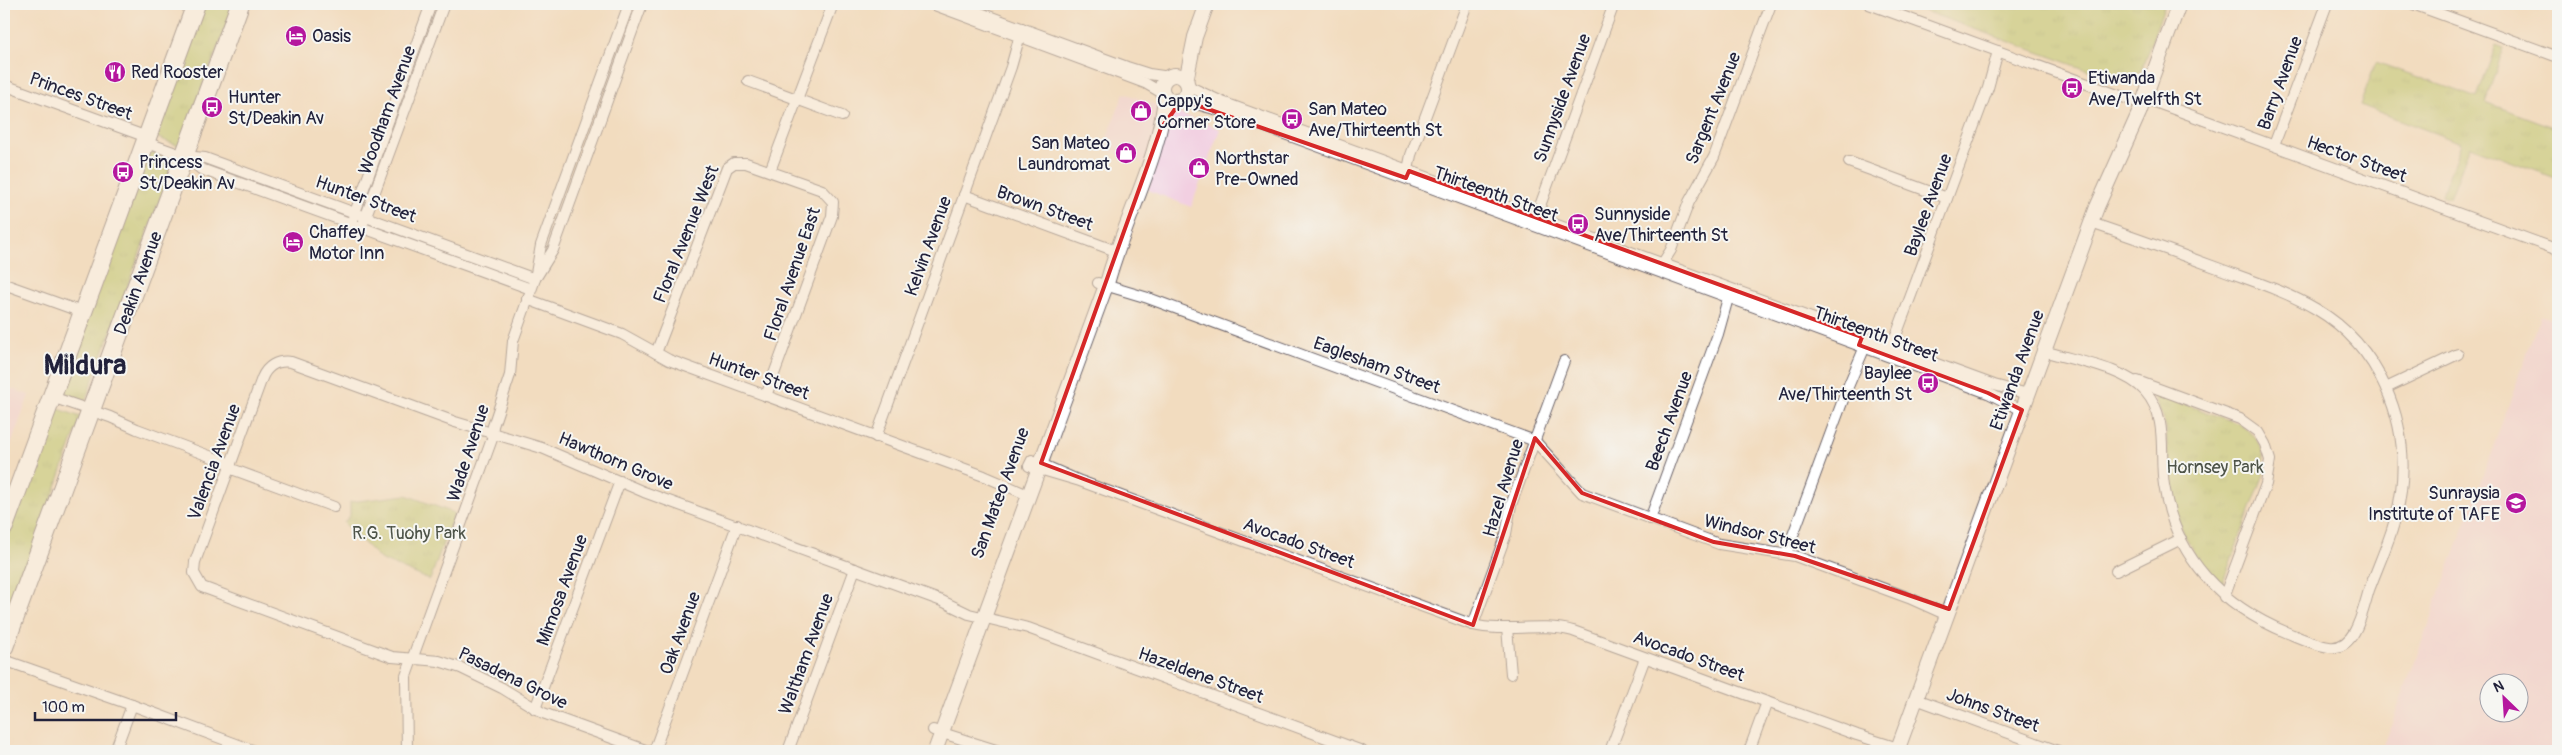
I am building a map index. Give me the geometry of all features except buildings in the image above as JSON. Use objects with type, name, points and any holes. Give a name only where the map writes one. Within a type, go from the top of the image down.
[{"type":"highway","points":[[4,527],[196,4]]},
{"type":"highway","name":"Deakin Avenue","points":[[4,646],[240,4]]},
{"type":"street","name":"Woodham Avenue","points":[[350,224],[431,4]]},
{"type":"street","name":"Woodham Avenue","points":[[362,228],[444,4]]},
{"type":"street","name":"Wade Avenue","points":[[535,279],[541,246],[629,4]]},
{"type":"street","name":"Wade Avenue","points":[[407,751],[405,682],[412,659],[492,439],[492,433],[510,376],[513,340],[529,294],[535,279],[553,250],[642,4]]},
{"type":"street","points":[[770,171],[832,4]]},
{"type":"street","points":[[932,4],[981,15]]},
{"type":"street","points":[[956,4],[1145,83],[1170,101],[1180,101],[1187,94],[1187,83],[1195,37],[1207,4]]},
{"type":"street","points":[[981,15],[990,4]]},
{"type":"street","points":[[1404,173],[1467,4]]},
{"type":"street","name":"Sunnyside Avenue","points":[[1534,221],[1614,4]]},
{"type":"street","name":"Sargent Avenue","points":[[1664,269],[1689,202],[1714,157],[1771,4]]},
{"type":"street","name":"Hector Street","points":[[1869,4],[2001,52],[2274,146],[2558,250]]},
{"type":"street","name":"Etiwanda Avenue","points":[[1896,750],[2091,223],[2143,101],[2179,4]]},
{"type":"street","name":"Barry Avenue","points":[[2274,146],[2327,4]]},
{"type":"street","points":[[2413,4],[2558,57]]},
{"type":"street","points":[[1024,33],[1158,76],[1180,76],[1187,83]]},
{"type":"street","name":"Kelvin Avenue","points":[[876,437],[1024,33]]},
{"type":"street","points":[[1164,95],[1163,86],[1195,37]]},
{"type":"street","name":"Baylee Avenue","points":[[1891,352],[2001,52]]},
{"type":"street","points":[[748,81],[842,116]]},
{"type":"street","name":"Thirteenth Street","points":[[1187,83],[1212,98],[1404,173],[1891,352],[2028,394]]},
{"type":"street","name":"Princes Street","points":[[4,85],[146,140]]},
{"type":"street","name":"San Mateo Avenue","points":[[934,751],[938,729],[1161,128],[1164,95]]},
{"type":"street","name":"San Mateo Avenue","points":[[1161,128],[1180,101]]},
{"type":"street","name":"Thirteenth Street","points":[[1180,101],[1225,112],[1404,173]]},
{"type":"street","name":"Hunter Street","points":[[146,140],[184,156],[202,169],[362,228],[529,294],[622,334],[656,353],[766,396],[1025,491]]},
{"type":"street","name":"Hunter Street","points":[[184,156],[205,158],[535,279]]},
{"type":"street","name":"Floral Avenue West","points":[[656,353],[726,168],[740,162],[770,171]]},
{"type":"street","points":[[1849,162],[1947,198]]},
{"type":"street","name":"Floral Avenue East","points":[[766,396],[833,210],[830,197],[822,190],[770,171]]},
{"type":"street","name":"Brown Street","points":[[964,195],[1116,251]]},
{"type":"street","points":[[2091,223],[2280,291],[2319,310],[2352,337],[2377,370],[2395,411],[2401,438],[2403,471],[2401,494],[2391,530],[2350,639],[2337,647],[2322,645],[2269,625],[2224,597],[2201,571],[2182,539],[2166,496],[2160,421],[2146,393],[2127,378]]},
{"type":"street","name":"Eaglesham Street","points":[[1103,282],[1535,440],[1547,452],[1576,489]]},
{"type":"street","points":[[4,284],[82,312]]},
{"type":"street","name":"Beech Avenue","points":[[1650,519],[1733,294]]},
{"type":"street","points":[[1786,554],[1863,342]]},
{"type":"street","points":[[2045,348],[2240,419],[2258,432],[2265,444],[2270,460],[2266,484],[2224,597]]},
{"type":"street","name":"Thirteenth Street","points":[[1891,352],[1988,392],[2022,410]]},
{"type":"street","points":[[2386,388],[2458,354]]},
{"type":"street","name":"Hazel Avenue","points":[[1473,625],[1506,534],[1509,512],[1564,361]]},
{"type":"street","name":"Hawthorn Grove","points":[[276,362],[291,362],[455,422],[542,448],[620,481],[737,525],[942,601],[981,613]]},
{"type":"street","name":"Valencia Avenue","points":[[196,578],[195,562],[264,373],[276,362]]},
{"type":"street","points":[[52,397],[116,419],[136,429],[334,507]]},
{"type":"street","name":"Avocado Street","points":[[1035,465],[1473,625],[1507,628],[1536,626],[1561,628],[1896,750]]},
{"type":"street","name":"Mimosa Avenue","points":[[535,709],[620,481]]},
{"type":"street","name":"Windsor Street","points":[[1576,489],[1650,519],[1724,545],[1786,554],[1948,612]]},
{"type":"street","name":"Oak Avenue","points":[[654,751],[737,525]]},
{"type":"street","points":[[2116,571],[2182,539]]},
{"type":"street","name":"Waltham Avenue","points":[[788,751],[855,569]]},
{"type":"street","name":"Pasadena Grove","points":[[196,578],[207,589],[384,654],[439,661],[469,672],[502,688],[535,709],[648,751]]},
{"type":"street","name":"Hazeldene Street","points":[[981,613],[1003,616],[1028,628],[1362,751]]},
{"type":"street","points":[[1507,628],[1511,674]]},
{"type":"street","points":[[1610,751],[1645,658]]},
{"type":"street","points":[[4,659],[19,667],[41,672],[251,751]]},
{"type":"street","name":"Johns Street","points":[[1916,699],[2058,751]]},
{"type":"street","points":[[1749,751],[1767,702]]},
{"type":"street","points":[[115,751],[132,705]]},
{"type":"street","points":[[938,729],[999,751]]},
{"type":"street","name":"San Mateo Avenue","points":[[925,751],[938,729]]},
{"type":"highlighted area","points":[[1182,100],[1406,178],[1409,171],[1862,337],[1859,345],[1988,393],[2022,410],[1949,609],[1795,556],[1714,542],[1582,493],[1535,438],[1473,625],[1041,463],[1161,128]]},
{"type":"shaded area","points":[[1124,93],[1220,129],[1191,207],[1148,190],[1155,168],[1103,149]]},
{"type":"shaded area","name":"Sunraysia Institute of TAFE","points":[[2541,316],[2558,323],[2558,751],[2382,751]]},
{"type":"shaded area","points":[[4,386],[29,395],[4,464]]},
{"type":"green space","points":[[202,4],[235,4],[179,146],[156,137]]},
{"type":"green space","points":[[1905,4],[2165,4],[2141,71],[2126,84]]},
{"type":"green space","points":[[2496,45],[2504,48],[2485,102],[2558,129],[2558,179],[2470,146],[2450,198],[2442,195],[2461,143],[2360,105],[2376,62],[2477,98]]},
{"type":"green space","points":[[150,152],[174,161],[85,401],[61,391]]},
{"type":"green space","name":"Hornsey Park","points":[[2157,394],[2237,423],[2251,433],[2263,453],[2263,477],[2222,584],[2217,583],[2194,554],[2176,516],[2170,495],[2166,427],[2154,396]]},
{"type":"green space","points":[[56,408],[81,417],[4,632],[4,543],[53,410]]},
{"type":"green space","name":"R.G. Tuohy Park","points":[[406,495],[454,513],[430,580],[380,559],[344,523],[350,515],[350,502]]},
{"type":"place","name":"Oasis","points":[[296,36]]},
{"type":"place","name":"Red Rooster","points":[[115,72]]},
{"type":"place","name":"Etiwanda Ave/Twelfth St","points":[[2072,88]]},
{"type":"place","name":"Hunter St/Deakin Av","points":[[212,107]]},
{"type":"place","name":"Cappy's Corner Store","points":[[1141,111]]},
{"type":"place","name":"San Mateo Ave/Thirteenth St","points":[[1292,119]]},
{"type":"place","name":"San Mateo Laundromat","points":[[1126,153]]},
{"type":"place","name":"Northstar Pre-Owned","points":[[1199,168]]},
{"type":"place","name":"Princess St/Deakin Av","points":[[123,172]]},
{"type":"place","name":"Sunnyside Ave/Thirteenth St","points":[[1578,224]]},
{"type":"place","name":"Chaffey Motor Inn","points":[[293,242]]},
{"type":"place","name":"Baylee Ave/Thirteenth St","points":[[1928,383]]},
{"type":"place","name":"Sunraysia Institute of TAFE","points":[[2516,503]]},
{"type":"district","name":"Mildura","points":[[85,364]]}]
